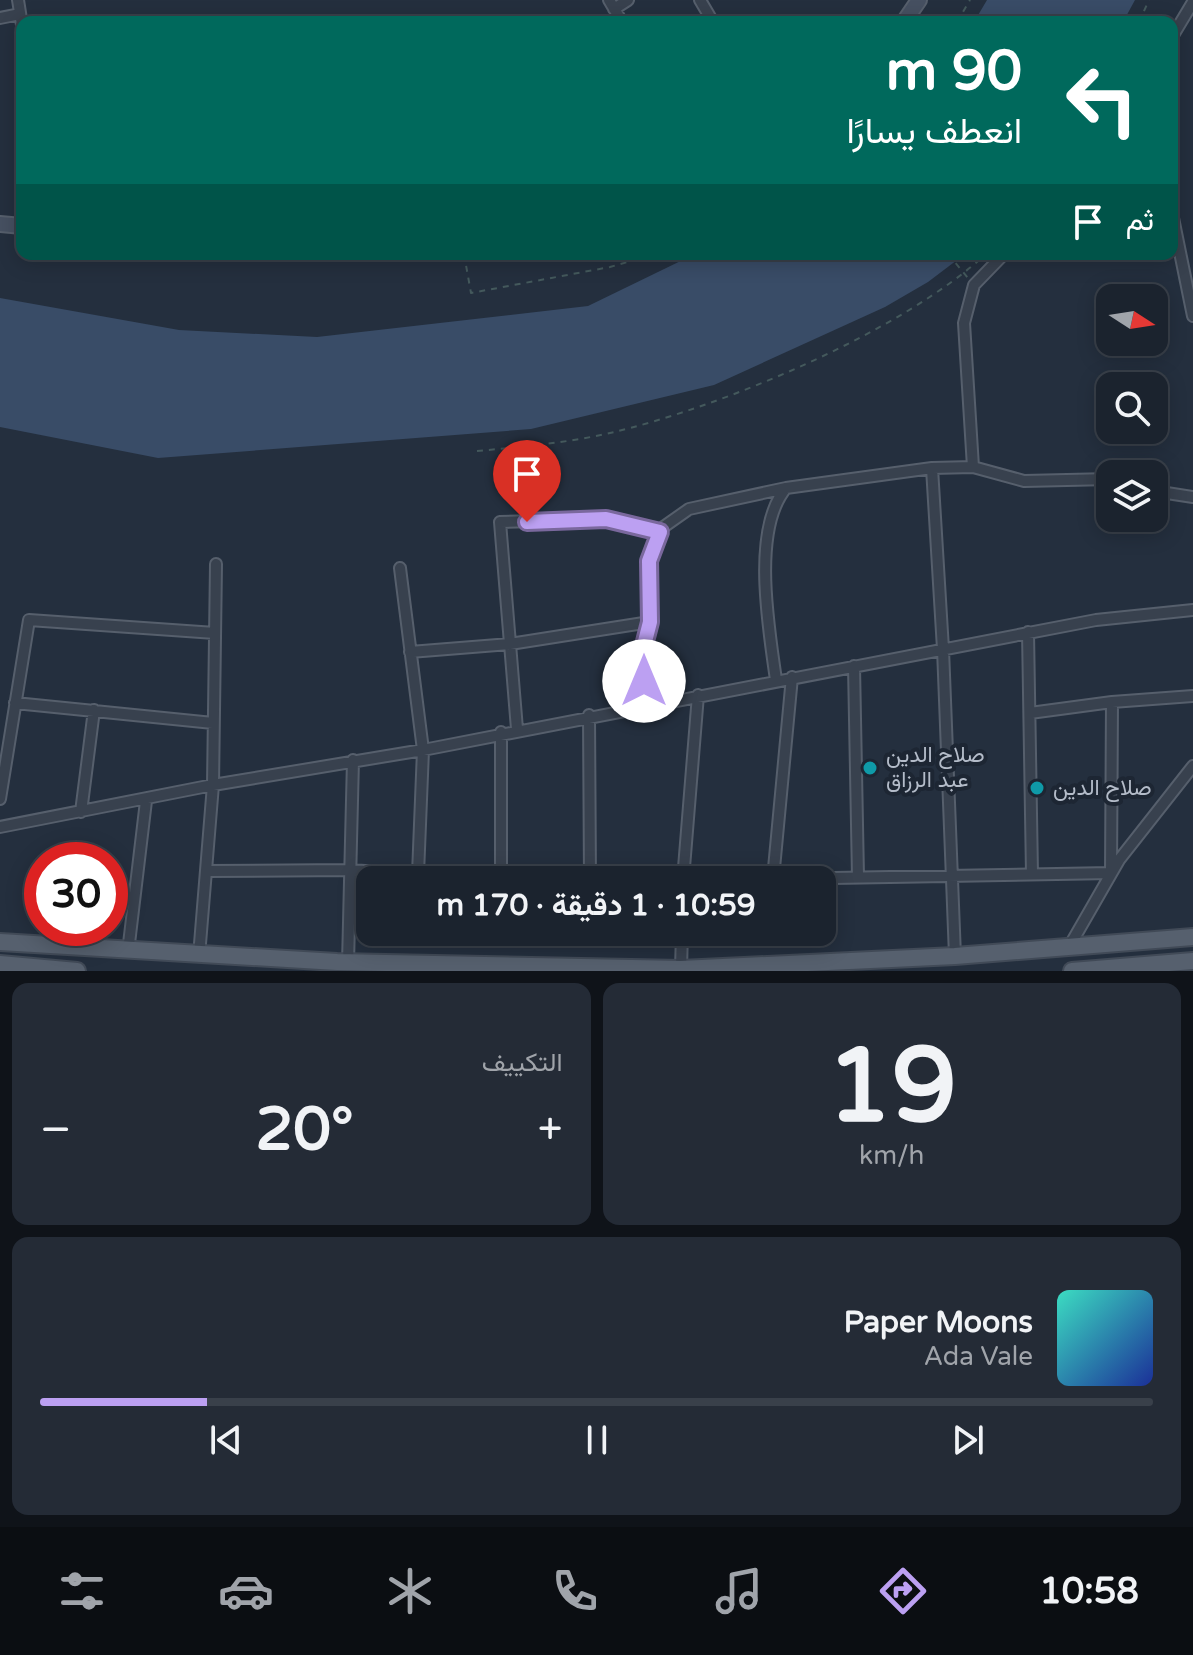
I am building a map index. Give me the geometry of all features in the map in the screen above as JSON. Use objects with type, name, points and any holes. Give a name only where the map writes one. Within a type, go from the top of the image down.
[{"type":"main road","points":[[0,942],[128,952],[441,968],[681,969],[955,956],[1193,937]]},
{"type":"main road","points":[[1096,945],[1098,970]]},
{"type":"main road","points":[[1072,971],[1193,961]]},
{"type":"main road","points":[[0,964],[77,971]]},
{"type":"street","points":[[612,4],[628,0]]},
{"type":"street","points":[[1178,27],[1193,2]]},
{"type":"street","points":[[1178,242],[1193,316]]},
{"type":"street","points":[[973,467],[964,323],[974,285],[998,260]]},
{"type":"street","points":[[648,704],[641,657],[650,622],[649,561],[660,532],[689,509],[786,488],[932,468],[973,467],[1024,481],[1096,479]]},
{"type":"street","points":[[932,468],[943,649],[955,956]]},
{"type":"street","points":[[776,680],[768,622],[768,535],[776,501],[786,488]]},
{"type":"street","points":[[1168,493],[1193,497]]},
{"type":"street","points":[[517,729],[500,522],[606,519],[660,532]]},
{"type":"street","points":[[199,956],[213,785],[216,564]]},
{"type":"street","points":[[400,568],[423,750],[418,866]]},
{"type":"street","points":[[0,827],[146,801],[213,785],[423,750],[501,732],[1028,632],[1096,620],[1193,610]]},
{"type":"street","points":[[0,799],[29,620],[215,633]]},
{"type":"street","points":[[410,652],[510,644],[650,622]]},
{"type":"street","points":[[1028,632],[1032,874]]},
{"type":"street","points":[[854,666],[858,877]]},
{"type":"street","points":[[774,866],[792,677]]},
{"type":"street","points":[[684,866],[698,695]]},
{"type":"street","points":[[1030,713],[1112,702],[1193,696]]},
{"type":"street","points":[[1111,873],[1112,702]]},
{"type":"street","points":[[15,703],[213,723]]},
{"type":"street","points":[[81,812],[94,710]]},
{"type":"street","points":[[589,715],[590,866]]},
{"type":"street","points":[[500,866],[501,732]]},
{"type":"street","points":[[348,963],[353,760]]},
{"type":"street","points":[[1069,947],[1111,873],[1193,766]]},
{"type":"street","points":[[128,952],[146,801]]},
{"type":"street","points":[[207,871],[356,870]]},
{"type":"street","points":[[836,878],[1111,873]]},
{"type":"street","points":[[681,969],[682,946]]},
{"type":"path","points":[[465,260],[471,293],[597,270],[634,260]]},
{"type":"path","points":[[954,260],[974,285]]},
{"type":"path","points":[[477,451],[607,434],[726,396],[823,354],[901,315],[979,260]]},
{"type":"water","points":[[987,0],[1135,0],[1126,16],[978,16]]},
{"type":"water","points":[[683,260],[957,260],[928,282],[885,307],[714,385],[531,429],[158,458],[0,427],[0,298],[179,330],[317,337],[588,306]]},
{"type":"place","name":"صلاح الدين عبد الرزاق","points":[[870,768]]},
{"type":"place","name":"صلاح الدين","points":[[1037,788]]},
{"type":"route","points":[[527,522],[606,519],[660,532],[649,561],[650,622],[641,657],[644,681]]}]
